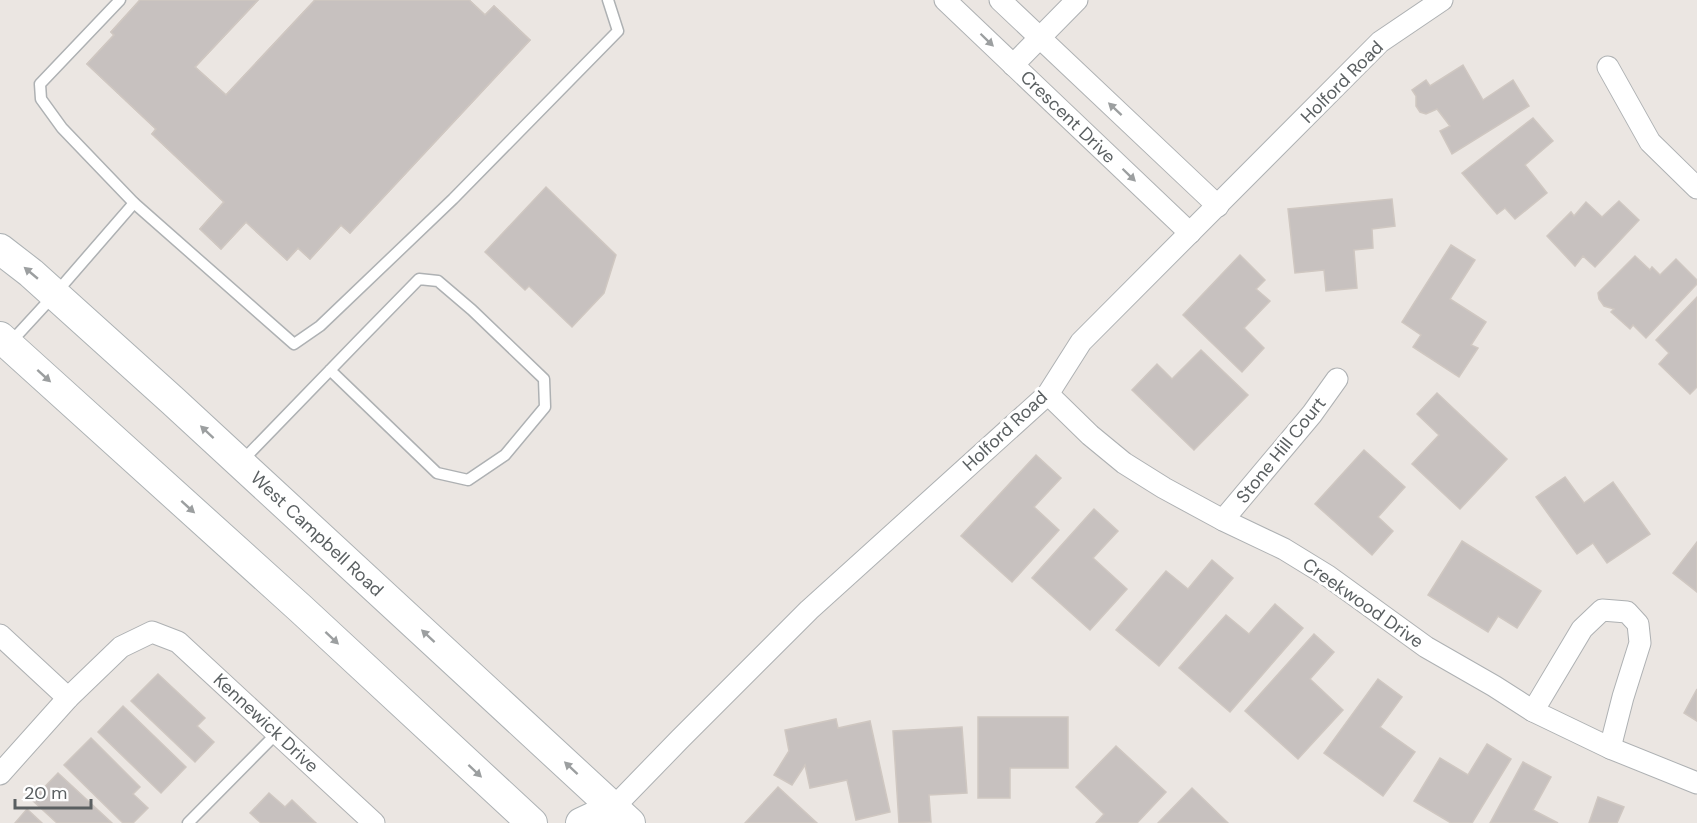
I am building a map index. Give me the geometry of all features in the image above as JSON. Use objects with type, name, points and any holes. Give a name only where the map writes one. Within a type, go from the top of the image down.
[{"type":"main road","name":"West Campbell Road","points":[[0,249],[55,294],[240,463],[617,818]]},
{"type":"main road","points":[[4,341],[532,823]]},
{"type":"main road","name":"Holford Road","points":[[581,823],[617,818]]},
{"type":"street","name":"Crescent Drive","points":[[945,0],[1191,233]]},
{"type":"street","name":"Crescent Drive","points":[[1000,0],[1218,206]]},
{"type":"street","points":[[1013,65],[1077,0]]},
{"type":"street","name":"Holford Road","points":[[617,818],[680,739],[809,610],[1048,394],[1082,342],[1380,42],[1442,0]]},
{"type":"street","points":[[1608,67],[1650,141],[1697,188]]},
{"type":"street","name":"Stone Hill Court","points":[[1223,520],[1312,414],[1337,379]]},
{"type":"street","name":"Creekwood Drive","points":[[1048,394],[1124,464],[1223,520],[1284,549],[1328,576],[1426,647],[1533,711],[1610,748],[1697,783]]},
{"type":"street","points":[[1533,711],[1582,628],[1602,610],[1626,612],[1638,624],[1640,643],[1610,748]]},
{"type":"street","name":"Kennewick Drive","points":[[68,698],[121,647],[152,632],[178,642],[374,823]]},
{"type":"street","points":[[0,635],[68,698],[0,774]]},
{"type":"lane","points":[[120,0],[40,84],[41,99],[62,128],[134,203],[294,344],[320,326],[453,199],[618,31],[608,0]]},
{"type":"lane","points":[[4,341],[55,294],[134,203]]},
{"type":"lane","points":[[240,463],[330,370],[419,279],[438,281],[544,379],[546,407],[505,455],[468,480],[437,473],[330,370]]},
{"type":"lane","points":[[188,823],[277,733]]},
{"type":"building","points":[[140,0],[258,0],[195,67],[226,95],[315,0],[469,0],[485,15],[494,6],[530,40],[350,233],[341,225],[310,259],[298,248],[287,260],[246,222],[221,249],[200,229],[224,202],[152,134],[156,129],[87,64],[114,35],[111,32]],"holes":[[[407,12],[430,34],[312,161],[288,139]]]},
{"type":"building","points":[[140,0],[258,0],[195,67],[226,95],[315,0],[469,0],[485,15],[494,6],[530,40],[350,233],[341,225],[310,259],[298,248],[287,260],[246,222],[221,249],[200,229],[224,202],[152,134],[156,129],[87,64],[114,35],[111,32]]},
{"type":"building","points":[[1463,65],[1483,100],[1513,80],[1529,106],[1452,154],[1440,131],[1450,126],[1437,109],[1426,114],[1420,112],[1412,90],[1426,80],[1430,86]]},
{"type":"building","points":[[1533,118],[1553,141],[1525,165],[1547,193],[1515,219],[1505,208],[1497,214],[1462,173]]},
{"type":"building","points":[[546,187],[616,255],[604,293],[572,327],[529,286],[525,290],[485,252]]},
{"type":"building","points":[[1392,199],[1395,226],[1372,229],[1373,248],[1354,250],[1357,288],[1326,291],[1324,270],[1295,273],[1288,209]]},
{"type":"building","points":[[1619,201],[1639,220],[1595,267],[1583,256],[1575,266],[1547,236],[1571,212],[1574,216],[1586,202],[1602,217]]},
{"type":"building","points":[[1451,245],[1475,260],[1450,299],[1486,322],[1471,345],[1478,348],[1459,377],[1413,347],[1421,335],[1402,322]]},
{"type":"building","points":[[1240,255],[1265,280],[1256,289],[1270,301],[1244,328],[1264,348],[1242,372],[1183,315]]},
{"type":"building","points":[[1635,256],[1650,270],[1652,267],[1660,275],[1676,259],[1697,280],[1697,284],[1646,338],[1633,325],[1630,329],[1611,312],[1614,309],[1604,306],[1598,293]]},
{"type":"building","points":[[1697,297],[1697,387],[1690,394],[1659,364],[1669,353],[1656,340]]},
{"type":"building","points":[[1201,350],[1248,395],[1194,450],[1132,390],[1157,364],[1172,379]]},
{"type":"building","points":[[1437,393],[1507,459],[1460,509],[1412,464],[1439,435],[1417,414]]},
{"type":"building","points":[[1364,450],[1405,487],[1378,517],[1393,531],[1372,555],[1315,504]]},
{"type":"building","points":[[1036,455],[1061,478],[1034,507],[1059,530],[1012,582],[961,536]]},
{"type":"building","points":[[1565,477],[1584,503],[1613,482],[1650,534],[1607,563],[1593,543],[1577,554],[1536,497]]},
{"type":"building","points":[[1094,509],[1118,531],[1093,558],[1127,589],[1090,630],[1032,578]]},
{"type":"building","points":[[1462,541],[1541,591],[1517,628],[1498,616],[1488,632],[1428,595]]},
{"type":"building","points":[[1697,542],[1697,592],[1673,573]]},
{"type":"building","points":[[1212,560],[1233,578],[1159,666],[1116,630],[1166,571],[1188,589]]},
{"type":"building","points":[[1275,604],[1303,628],[1230,712],[1179,668],[1226,615],[1249,634]]},
{"type":"building","points":[[1314,634],[1334,652],[1310,679],[1343,710],[1298,759],[1245,711]]},
{"type":"building","points":[[158,674],[205,718],[197,726],[214,742],[195,762],[131,701]]},
{"type":"building","points":[[1378,679],[1402,697],[1380,727],[1415,752],[1383,796],[1324,753]]},
{"type":"building","points":[[1697,689],[1697,721],[1684,713]]},
{"type":"building","points":[[123,706],[186,767],[161,793],[98,732]]},
{"type":"building","points":[[978,717],[1068,717],[1068,768],[1010,768],[1010,798],[978,798]]},
{"type":"building","points":[[836,719],[838,728],[870,721],[890,812],[856,820],[847,780],[810,788],[805,765],[792,785],[774,775],[789,751],[785,730]]},
{"type":"building","points":[[962,727],[967,793],[929,795],[931,822],[899,823],[893,731]]},
{"type":"building","points":[[91,738],[140,787],[133,794],[148,808],[133,823],[123,823],[64,765]]},
{"type":"building","points":[[1487,744],[1511,759],[1472,823],[1451,823],[1414,801],[1440,758],[1468,775]]},
{"type":"building","points":[[1116,746],[1166,792],[1137,823],[1096,823],[1104,814],[1076,787]]},
{"type":"building","points":[[1523,762],[1551,777],[1533,810],[1558,823],[1490,823]]},
{"type":"building","points":[[58,773],[112,823],[57,823],[32,800]]},
{"type":"building","points":[[778,787],[817,823],[745,823]]},
{"type":"building","points":[[1192,788],[1228,823],[1158,823]]},
{"type":"building","points":[[269,793],[285,807],[292,800],[316,823],[261,823],[250,813]]},
{"type":"building","points":[[1598,797],[1624,807],[1617,823],[1589,823]]},
{"type":"building","points":[[27,809],[42,823],[15,823]]}]
